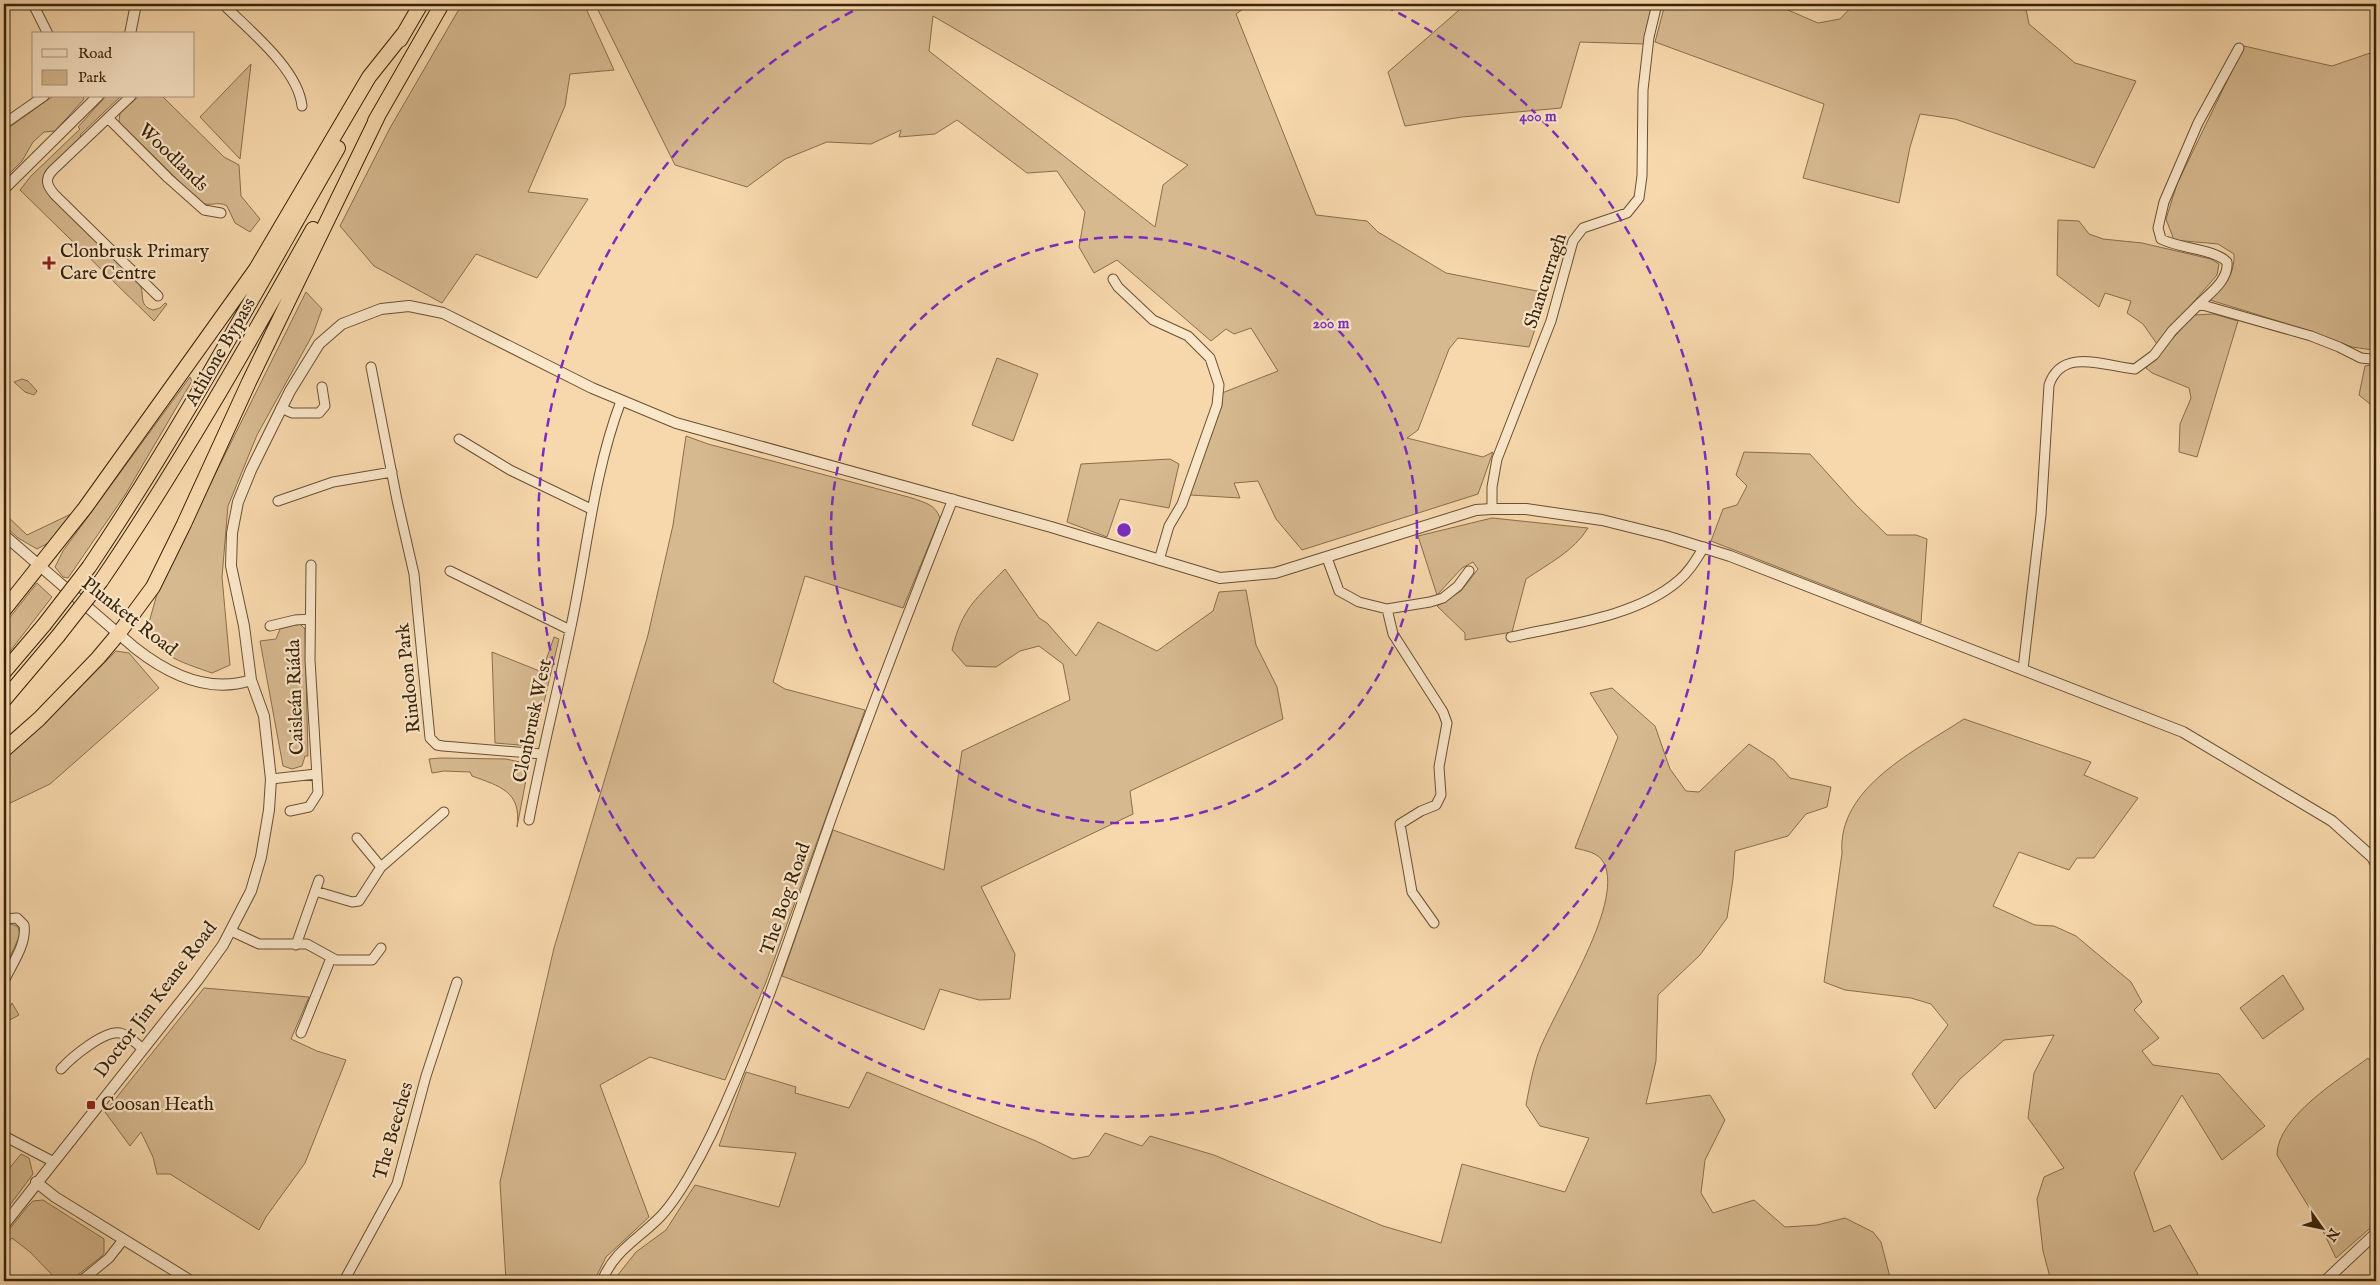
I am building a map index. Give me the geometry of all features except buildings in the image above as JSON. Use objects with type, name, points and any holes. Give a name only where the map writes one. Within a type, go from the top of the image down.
[{"type":"highway","name":"Athlone Bypass","points":[[4,672],[44,625],[89,567],[135,499],[177,431],[421,4]]},
{"type":"highway","name":"Athlone Bypass","points":[[4,700],[101,582],[145,516],[225,384],[442,4]]},
{"type":"highway","points":[[4,610],[85,508],[256,269],[369,77],[404,33]]},
{"type":"highway","points":[[4,750],[39,719],[119,633],[141,605],[157,579],[249,382],[379,114]]},
{"type":"street","points":[[34,4],[47,32]]},
{"type":"street","points":[[130,32],[136,4]]},
{"type":"street","name":"Shancurragh","points":[[1492,508],[1493,481],[1497,459],[1548,330],[1574,237],[1583,228],[1627,213],[1639,198],[1642,184],[1643,90],[1650,37],[1657,4]]},
{"type":"street","points":[[226,6],[283,66],[300,93],[302,106]]},
{"type":"street","points":[[2023,669],[2041,515],[2049,385],[2054,372],[2070,362],[2081,361],[2135,369],[2154,355],[2172,331],[2226,274],[2227,262],[2218,254],[2172,245],[2161,239],[2158,228],[2164,202],[2198,123],[2239,48]]},
{"type":"street","points":[[4,124],[41,98]]},
{"type":"street","points":[[4,190],[94,98]]},
{"type":"street","points":[[129,98],[53,170],[47,178],[47,183],[55,195],[158,296]]},
{"type":"street","name":"Woodlands","points":[[108,118],[168,178],[204,210],[221,213]]},
{"type":"street","points":[[1113,279],[1118,287],[1153,320],[1188,336],[1210,358],[1219,385],[1217,405],[1182,504],[1169,526],[1159,560]]},
{"type":"street","points":[[2199,304],[2311,336],[2361,358],[2371,359],[2376,357]]},
{"type":"street","name":"Doctor Jim Keane Road","points":[[4,1225],[52,1161],[197,981],[231,931],[251,891],[266,834],[271,779],[264,716],[251,680],[244,626],[231,566],[232,528],[242,492],[281,408],[313,352],[330,332],[342,324],[381,309],[409,306],[443,313],[592,388],[676,423],[1051,527],[1220,578],[1275,573],[1476,510],[1492,508],[1526,509],[1602,520],[1704,547],[2183,732],[2332,822],[2372,857],[2376,864]]},
{"type":"street","points":[[278,501],[334,482],[392,472],[371,367]]},
{"type":"street","points":[[281,408],[292,412],[319,413],[325,406],[322,387]]},
{"type":"street","name":"Clonbrusk West","points":[[528,820],[570,630],[590,509],[601,465],[621,401]]},
{"type":"street","points":[[458,439],[510,470],[590,509]]},
{"type":"street","name":"Rindoon Park","points":[[392,472],[414,574],[432,741],[443,746],[542,754]]},
{"type":"street","name":"The Bog Road","points":[[602,1281],[608,1266],[621,1251],[659,1218],[672,1203],[711,1135],[765,1008],[895,644],[953,500]]},
{"type":"street","name":"Plunkett Road","points":[[4,535],[150,659],[178,676],[207,684],[234,686],[251,680]]},
{"type":"street","points":[[1511,637],[1592,619],[1655,598],[1688,572],[1704,547]]},
{"type":"street","points":[[1327,558],[1339,592],[1359,602],[1387,609],[1443,598],[1458,586],[1469,571]]},
{"type":"street","name":"Caisleán Riáda","points":[[290,811],[305,810],[315,801],[318,794],[311,707],[311,565]]},
{"type":"street","points":[[450,571],[570,630]]},
{"type":"street","points":[[1387,609],[1392,634],[1443,712],[1447,723],[1439,767],[1442,795],[1436,805],[1421,810],[1400,824],[1412,892],[1434,923]]},
{"type":"street","name":"Caisleán Riáda","points":[[270,626],[295,620],[310,620]]},
{"type":"street","name":"Caisleán Riáda","points":[[271,779],[316,774]]},
{"type":"street","points":[[315,891],[352,902],[359,901],[381,866],[444,812]]},
{"type":"street","points":[[357,838],[381,866]]},
{"type":"street","points":[[296,945],[318,880]]},
{"type":"street","points":[[4,919],[17,918],[24,925],[25,931],[20,948],[4,981]]},
{"type":"street","points":[[231,931],[256,943],[309,945],[340,961],[372,960],[382,948]]},
{"type":"street","points":[[301,1033],[331,958]]},
{"type":"street","name":"The Beeches","points":[[344,1281],[397,1184],[426,1076],[457,982]]},
{"type":"street","points":[[60,1069],[89,1046],[116,1033],[124,1034],[143,1049]]},
{"type":"street","points":[[4,1136],[52,1161]]},
{"type":"street","points":[[36,1182],[55,1197],[190,1281]]},
{"type":"street","points":[[2325,1281],[2376,1233]]},
{"type":"street","points":[[81,1281],[109,1258],[123,1240]]},
{"type":"green space","points":[[462,4],[584,4],[614,70],[570,74],[565,106],[528,192],[588,199],[537,278],[476,254],[442,303],[374,266],[340,226],[390,128]]},
{"type":"green space","points":[[595,4],[1250,4],[1236,14],[1316,215],[1367,221],[1378,232],[1446,273],[1547,293],[1529,347],[1458,338],[1449,349],[1418,430],[1407,438],[1483,457],[1493,452],[1478,494],[1302,550],[1276,519],[1258,481],[1234,483],[1240,498],[1190,495],[1222,405],[1222,393],[1278,371],[1251,328],[1234,334],[1226,329],[1211,341],[1117,260],[1094,273],[1079,247],[1085,212],[1057,171],[1027,173],[957,120],[935,134],[899,137],[901,130],[871,144],[827,142],[785,159],[747,187],[675,165]],"holes":[[[933,16],[1188,165],[1163,185],[1155,227],[929,51]]]},
{"type":"green space","points":[[1466,4],[1654,4],[1645,44],[1580,42],[1561,108],[1462,117],[1405,126],[1388,72]]},
{"type":"green space","points":[[1665,4],[1774,4],[1818,23],[1840,19],[1854,4],[2025,4],[2029,24],[2075,63],[2136,81],[2094,168],[1955,119],[1920,114],[1910,147],[1899,203],[1803,178],[1824,104],[1655,42]]},
{"type":"green space","points":[[2244,46],[2332,66],[2376,51],[2376,347],[2373,350],[2352,347],[2304,329],[2210,300],[2231,274],[2234,254],[2218,244],[2174,240],[2166,219],[2177,184]]},
{"type":"green space","points":[[251,64],[240,159],[200,117]]},
{"type":"green space","points":[[50,98],[84,98],[55,131],[44,132],[33,142],[22,161],[4,179],[4,131]]},
{"type":"green space","points":[[104,98],[119,98],[46,171],[43,183],[59,204],[139,283],[143,302],[148,308],[153,310],[160,308],[165,303],[167,304],[154,321],[20,190],[31,176],[80,129],[78,127]]},
{"type":"green space","points":[[137,98],[164,98],[224,157],[239,165],[241,196],[260,219],[250,232],[235,223],[227,206],[200,202],[119,122],[120,113]]},
{"type":"green space","points":[[2058,220],[2079,221],[2089,234],[2103,239],[2142,243],[2211,259],[2219,264],[2217,275],[2157,344],[2143,324],[2127,313],[2131,301],[2105,293],[2099,307],[2057,275]]},
{"type":"green space","points":[[306,292],[322,309],[313,334],[257,435],[228,506],[222,577],[230,665],[212,673],[166,654],[146,633],[159,587]]},
{"type":"green space","points":[[2214,314],[2238,321],[2197,457],[2179,452],[2180,424],[2191,398],[2189,388],[2152,373],[2146,368],[2194,315]]},
{"type":"green space","points":[[997,358],[1038,374],[1013,441],[972,425]]},
{"type":"green space","points":[[2376,364],[2376,409],[2359,395],[2365,366]]},
{"type":"green space","points":[[190,377],[192,381],[125,495],[68,578],[63,577],[55,567],[63,551]]},
{"type":"green space","points":[[22,379],[28,381],[37,391],[34,395],[25,392],[14,382]]},
{"type":"green space","points":[[686,436],[708,444],[912,498],[932,507],[940,518],[903,608],[805,576],[773,682],[785,689],[865,710],[766,982],[725,1080],[650,1057],[600,1085],[649,1217],[606,1257],[594,1281],[506,1281],[500,1182],[554,948],[648,635],[673,525]]},
{"type":"green space","points":[[1744,452],[1810,454],[1856,505],[1887,535],[1916,535],[1927,539],[1921,623],[1711,541],[1723,509],[1737,505],[1747,486],[1736,475]]},
{"type":"green space","points":[[1170,459],[1179,464],[1169,508],[1120,499],[1107,537],[1067,522],[1081,464]]},
{"type":"green space","points":[[4,513],[27,535],[71,514],[52,541],[37,549],[18,538],[4,525]]},
{"type":"green space","points":[[1492,518],[1588,528],[1576,544],[1526,579],[1512,632],[1465,640],[1465,633],[1437,606],[1461,591],[1478,569],[1473,562],[1462,568],[1437,595],[1418,536]]},
{"type":"green space","points":[[1005,569],[1039,618],[1047,623],[1076,656],[1098,622],[1157,651],[1213,611],[1219,592],[1246,590],[1256,645],[1277,687],[1283,719],[1130,791],[1133,814],[981,887],[1015,954],[1010,999],[979,1000],[940,989],[924,1030],[782,976],[833,830],[944,870],[962,751],[1070,700],[1063,664],[1039,646],[1020,651],[996,667],[966,666],[952,650],[960,624],[971,605]]},
{"type":"green space","points":[[37,583],[52,597],[4,659],[4,625]]},
{"type":"green space","points":[[300,624],[305,629],[308,756],[305,756],[302,766],[292,769],[283,766],[260,641],[276,639],[280,629]]},
{"type":"green space","points":[[554,637],[559,639],[534,744],[531,746],[495,743],[492,652],[542,672]]},
{"type":"green space","points":[[116,651],[129,653],[159,688],[50,784],[4,806],[4,759],[46,722]]},
{"type":"green space","points":[[1612,688],[1655,726],[1670,769],[1686,791],[1699,792],[1749,744],[1774,760],[1790,778],[1831,787],[1827,807],[1806,814],[1788,836],[1735,851],[1727,918],[1700,955],[1658,995],[1656,1061],[1646,1104],[1710,1095],[1725,1120],[1705,1160],[1701,1193],[1713,1213],[1754,1200],[1785,1227],[1817,1225],[1845,1218],[1873,1232],[1881,1242],[1891,1281],[613,1281],[636,1252],[666,1230],[695,1185],[779,1207],[796,1153],[719,1146],[746,1072],[796,1087],[795,1093],[849,1108],[867,1072],[1036,1141],[1073,1159],[1089,1156],[1105,1133],[1142,1146],[1150,1136],[1214,1155],[1383,1226],[1441,1243],[1462,1164],[1565,1192],[1589,1138],[1540,1126],[1526,1105],[1537,1057],[1584,960],[1596,932],[1604,905],[1608,882],[1604,863],[1595,854],[1575,848],[1618,737],[1590,693]]},
{"type":"green space","points":[[1964,719],[2091,762],[2084,775],[2138,798],[2094,858],[2077,858],[2069,870],[2019,852],[1993,906],[2035,925],[2054,926],[2076,936],[2131,982],[2142,1002],[2134,1010],[2159,1038],[2142,1051],[2153,1065],[2219,1074],[2265,1126],[2222,1160],[2182,1095],[2134,1173],[2154,1232],[2170,1225],[2198,1274],[2185,1281],[2089,1281],[2079,1275],[2069,1281],[2051,1281],[2043,1251],[2037,1199],[2044,1177],[2064,1168],[2028,1118],[2034,1073],[2054,1035],[2004,1040],[1960,1079],[1935,1109],[1912,1074],[1948,1025],[1931,1004],[1911,998],[1845,990],[1824,982],[1844,830],[1852,809],[1866,790],[1884,773],[1903,758]]},
{"type":"green space","points":[[429,759],[506,759],[529,764],[517,827],[518,815],[516,805],[506,792],[491,783],[472,776],[470,772],[444,771],[432,773]]},
{"type":"green space","points":[[12,924],[18,927],[20,935],[4,970],[4,926]]},
{"type":"green space","points":[[2283,975],[2304,1009],[2263,1039],[2240,1008]]},
{"type":"green space","points":[[204,988],[309,997],[291,1039],[317,1051],[346,1060],[305,1163],[266,1217],[259,1230],[170,1174],[157,1174],[153,1157],[141,1132],[130,1146],[105,1112]]},
{"type":"green space","points":[[12,1003],[19,1015],[4,1023],[4,1012],[6,1013]]},
{"type":"green space","points":[[2368,1058],[2376,1069],[2376,1223],[2336,1258],[2321,1227],[2277,1155],[2280,1141],[2287,1127],[2298,1113],[2327,1088]]},
{"type":"green space","points":[[21,1154],[29,1158],[33,1174],[4,1213],[4,1175]]},
{"type":"green space","points":[[43,1200],[104,1239],[104,1253],[102,1256],[70,1281],[58,1281],[30,1252],[12,1238],[4,1247],[4,1236],[28,1206],[33,1201]]},
{"type":"place","name":"Clonbrusk Primary Care Centre","points":[[49,263]]},
{"type":"place","name":"Coosan Heath","points":[[91,1105]]}]
